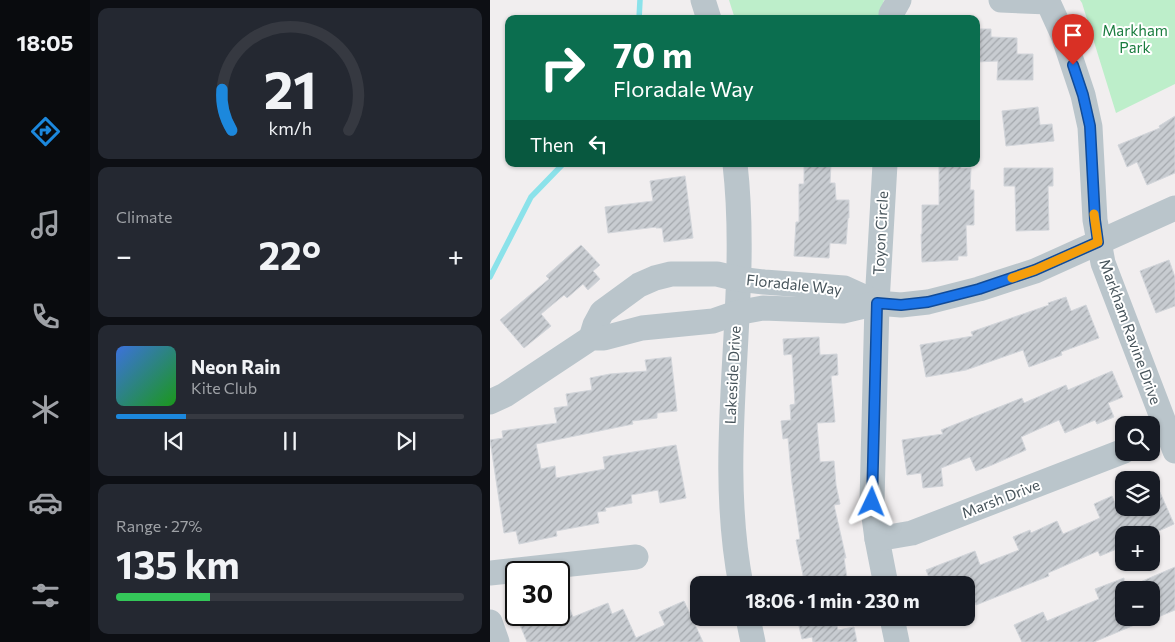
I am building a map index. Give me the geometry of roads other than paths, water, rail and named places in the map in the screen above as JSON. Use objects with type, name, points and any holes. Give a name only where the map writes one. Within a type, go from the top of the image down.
[{"type":"street","points":[[703,0],[708,15]]},
{"type":"street","points":[[891,15],[899,0]]},
{"type":"street","points":[[1001,0],[1048,2],[1063,35],[1083,95],[1090,126],[1098,242]]},
{"type":"street","name":"Lakeside Drive","points":[[735,167],[739,206],[740,263],[731,413],[730,476],[734,533],[740,576]]},
{"type":"street","name":"Toyon Circle","points":[[884,576],[872,502],[877,303],[885,167]]},
{"type":"street","name":"Floradale Way","points":[[877,303],[844,288],[738,279],[717,274],[671,274],[638,285],[602,312],[591,338],[604,338],[642,328],[670,324],[714,321],[736,313],[763,308],[843,311],[877,303],[901,305],[928,302],[979,289],[1035,270],[1175,208]]},
{"type":"street","name":"Markham Ravine Drive","points":[[1098,242],[1103,263],[1165,442]]},
{"type":"street","points":[[490,402],[505,395],[591,338]]},
{"type":"street","name":"Marsh Drive","points":[[877,539],[912,533],[1115,454]]},
{"type":"street","points":[[490,573],[636,557]]},
{"type":"street","points":[[490,622],[496,642]]},
{"type":"street","points":[[750,626],[753,642]]},
{"type":"street","points":[[894,626],[897,642]]},
{"type":"waterway","points":[[639,15],[640,0]]},
{"type":"waterway","points":[[490,277],[531,197],[560,167]]},
{"type":"park label","name":"Markham Park","points":[[1135,40]]}]
